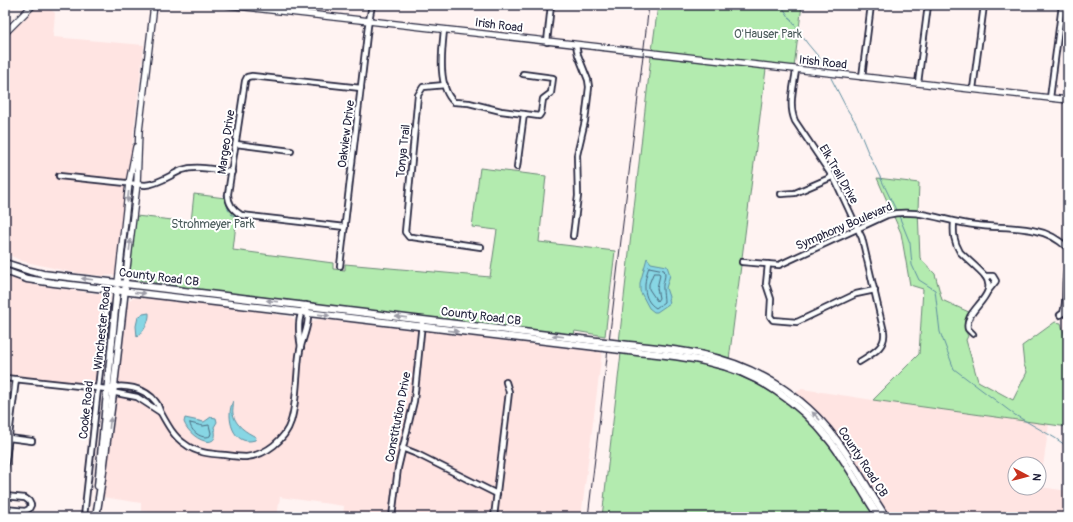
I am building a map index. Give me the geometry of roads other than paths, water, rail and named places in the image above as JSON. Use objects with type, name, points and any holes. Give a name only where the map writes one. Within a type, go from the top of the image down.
[{"type":"main road","name":"County Road CB","points":[[5,263],[43,274],[306,305],[596,344],[698,354],[723,360],[754,372],[790,393],[814,414],[835,437],[886,517]]},
{"type":"main road","name":"County Road CB","points":[[5,271],[40,281],[125,292],[422,327],[596,344]]},
{"type":"main road","name":"Winchester Road","points":[[96,517],[106,389],[118,283]]},
{"type":"main road","name":"Winchester Road","points":[[97,504],[102,479],[113,394],[125,284]]},
{"type":"main road","name":"County Road CB","points":[[621,347],[710,362],[748,375],[775,390],[801,409],[829,440],[879,517]]},
{"type":"street","points":[[5,33],[33,5]]},
{"type":"street","name":"Winchester Road","points":[[118,283],[129,183],[139,131],[154,5]]},
{"type":"street","name":"Irish Road","points":[[228,5],[1068,100]]},
{"type":"street","name":"Oakview Drive","points":[[340,266],[372,5]]},
{"type":"street","points":[[547,42],[551,5]]},
{"type":"street","points":[[862,77],[872,5]]},
{"type":"street","points":[[918,83],[928,5]]},
{"type":"street","points":[[973,89],[984,5]]},
{"type":"street","points":[[1050,98],[1062,5]]},
{"type":"street","points":[[444,30],[442,60],[445,85],[447,94],[454,102],[469,103],[501,111],[540,116],[543,99],[551,93],[553,78],[523,74]]},
{"type":"street","points":[[573,236],[578,196],[577,155],[585,121],[589,87],[576,45]]},
{"type":"street","name":"Elk Trail Drive","points":[[796,70],[792,106],[794,118],[832,177],[864,243],[884,332],[882,345],[877,351],[859,362]]},
{"type":"street","name":"Margeo Drive","points":[[345,227],[239,214],[232,208],[228,198],[246,79],[250,76],[361,88]]},
{"type":"street","name":"Tonya Trail","points":[[445,85],[424,86],[418,95],[405,229],[407,235],[412,237],[481,247]]},
{"type":"street","points":[[517,167],[524,114]]},
{"type":"street","name":"Winchester Road","points":[[125,284],[137,184],[139,131]]},
{"type":"street","points":[[236,144],[291,151]]},
{"type":"street","points":[[59,176],[137,184],[152,184],[182,170],[191,168],[232,172]]},
{"type":"street","points":[[781,194],[796,194],[832,177]]},
{"type":"street","name":"Symphony Boulevard","points":[[742,262],[776,265],[781,264],[887,215],[902,212],[918,213],[954,222],[992,228],[1036,230],[1052,236],[1068,248]]},
{"type":"street","points":[[954,222],[954,236],[957,247],[960,252],[985,276],[988,282],[988,291]]},
{"type":"street","points":[[768,264],[766,287],[771,299],[771,318],[776,320],[797,322],[856,294],[874,290]]},
{"type":"street","points":[[1060,315],[1063,313],[1065,305],[1064,285],[1068,267]]},
{"type":"street","points":[[973,334],[968,329],[970,316],[996,281],[993,276],[985,276]]},
{"type":"street","points":[[301,347],[299,334],[301,313],[306,305]]},
{"type":"street","points":[[5,378],[106,389],[114,386],[131,388],[146,393],[157,402],[160,412],[179,440],[191,448],[209,454],[238,457],[253,456],[278,442],[291,423],[295,402],[301,347],[306,334],[309,313],[306,305]]},
{"type":"street","name":"Cooke Road","points":[[84,517],[107,306]]},
{"type":"street","name":"Constitution Drive","points":[[392,517],[398,468],[414,401],[423,320]]},
{"type":"street","points":[[5,468],[16,379]]},
{"type":"street","points":[[494,517],[509,392],[506,382]]},
{"type":"street","points":[[106,389],[113,394],[137,397],[160,412]]},
{"type":"street","points":[[9,438],[32,441]]},
{"type":"street","points":[[402,448],[418,454],[497,494]]},
{"type":"street","points":[[5,496],[25,498],[29,501],[30,505],[29,509],[25,511],[5,509]]},
{"type":"water","points":[[647,258],[651,263],[667,266],[670,275],[666,288],[670,303],[657,312],[654,312],[649,308],[640,291],[640,283]]},
{"type":"water","points":[[149,313],[146,326],[142,333],[137,337],[136,326],[138,317]]},
{"type":"water","points":[[233,401],[233,414],[236,422],[245,431],[256,437],[255,440],[247,441],[236,435],[230,415]]},
{"type":"water","points":[[211,417],[216,418],[217,422],[214,427],[214,439],[210,441],[199,439],[188,429],[184,422],[185,418],[204,422]]},
{"type":"waterway","points":[[781,5],[807,43],[826,67]]},
{"type":"waterway","points":[[831,78],[856,123],[867,150],[896,210]]},
{"type":"waterway","points":[[224,195],[229,211]]},
{"type":"waterway","points":[[231,214],[236,217]]},
{"type":"waterway","points":[[899,216],[910,243],[912,265],[919,280],[935,290],[940,332],[954,369],[1015,415],[1068,447]]},
{"type":"railway","points":[[588,517],[649,5]]},
{"type":"park label","name":"O'Hauser Park","points":[[768,34]]},
{"type":"park label","name":"Strohmeyer Park","points":[[213,224]]}]
